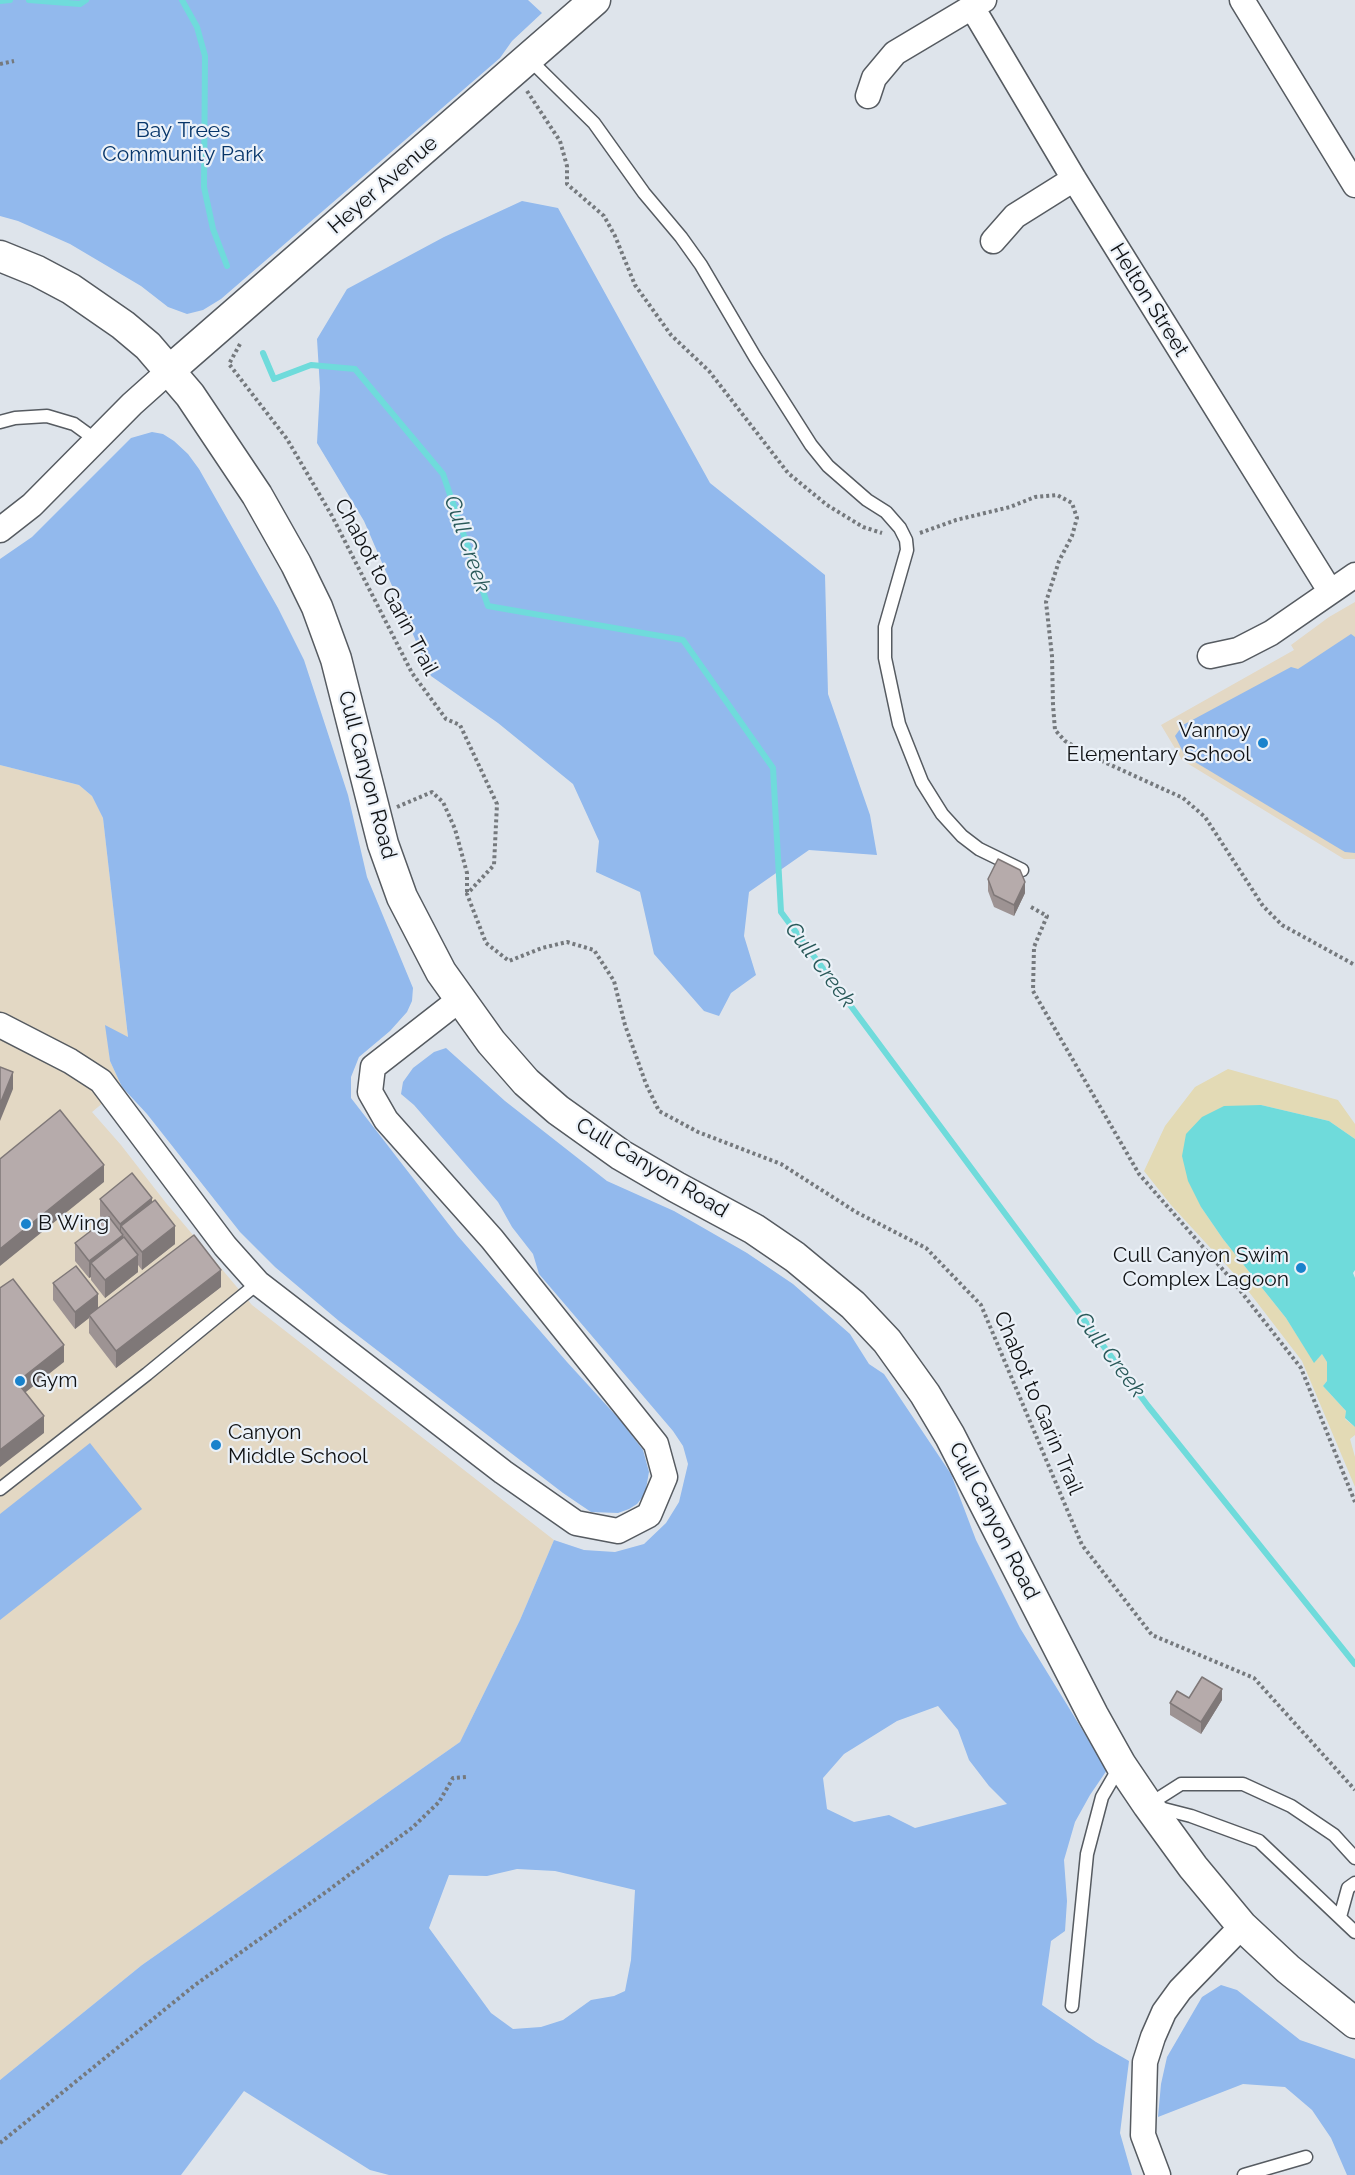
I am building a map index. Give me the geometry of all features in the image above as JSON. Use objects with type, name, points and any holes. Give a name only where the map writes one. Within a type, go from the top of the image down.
[{"type":"street","name":"Heyer Avenue","points":[[170,370],[595,0]]},
{"type":"street","points":[[1242,0],[1355,185]]},
{"type":"street","points":[[868,96],[874,78],[895,53],[978,4]]},
{"type":"street","name":"Helton Street","points":[[978,4],[1074,179],[1330,591]]},
{"type":"street","points":[[993,241],[1015,216],[1074,179]]},
{"type":"street","name":"Cull Canyon Road","points":[[0,256],[37,270],[71,289],[123,325],[148,346],[190,395],[257,495],[317,607],[336,658],[383,844],[402,897],[436,963],[459,1000],[491,1042],[526,1082],[558,1110],[621,1155],[754,1229],[795,1257],[853,1305],[887,1341],[925,1394],[950,1436],[1121,1765],[1148,1805],[1193,1868],[1242,1926],[1288,1969],[1355,2023]]},
{"type":"street","points":[[5,523],[170,370]]},
{"type":"street","points":[[1210,656],[1238,650],[1271,633],[1355,575]]},
{"type":"street","points":[[0,1024],[70,1061],[100,1081],[225,1246],[258,1283],[503,1472],[576,1523],[618,1531],[649,1515],[665,1478],[656,1444],[492,1239],[386,1120],[370,1092],[373,1067],[459,1000]]},
{"type":"street","points":[[1158,2175],[1143,2135],[1145,2062],[1152,2037],[1164,2012],[1180,1990],[1242,1926]]},
{"type":"lane","points":[[528,58],[594,123],[644,193],[681,237],[701,265],[755,357],[811,445],[846,483],[894,519],[906,540],[907,550],[885,627],[885,658],[899,724],[922,782],[942,814],[962,836],[979,849],[1022,870]]},
{"type":"lane","points":[[0,422],[15,418],[47,416],[74,424],[96,440]]},
{"type":"lane","points":[[0,1489],[147,1374],[258,1283]]},
{"type":"lane","points":[[1072,2006],[1087,1854],[1102,1797],[1121,1765]]},
{"type":"lane","points":[[1148,1805],[1181,1784],[1243,1784],[1291,1806],[1334,1835],[1355,1858]]},
{"type":"lane","points":[[1148,1805],[1191,1816],[1258,1841],[1355,1932]]},
{"type":"lane","points":[[1340,1917],[1348,1888],[1355,1883]]},
{"type":"lane","points":[[1244,2175],[1306,2157]]},
{"type":"path","points":[[0,64],[14,61]]},
{"type":"path","points":[[527,91],[560,141],[567,166],[567,184],[604,216],[615,236],[635,285],[671,335],[709,371],[788,473],[827,505],[863,527],[906,540],[956,520],[1010,507],[1035,497],[1057,495],[1072,503],[1077,518],[1072,536],[1059,561],[1046,602],[1052,656],[1055,730],[1065,741],[1102,761],[1183,798],[1204,817],[1258,899],[1282,925],[1355,965]]},
{"type":"path","name":"Chabot to Garin Trail","points":[[229,364],[287,439],[332,516],[412,673],[446,719],[460,725],[497,804],[494,865],[467,894],[486,944],[509,961],[542,948],[567,942],[594,950],[614,981],[632,1045],[658,1111],[698,1132],[781,1164],[856,1212],[926,1248],[981,1305],[1082,1545],[1152,1635],[1254,1678],[1355,1790]]},
{"type":"path","points":[[375,814],[432,792],[443,802],[455,829],[467,873],[467,894]]},
{"type":"path","points":[[1031,907],[1047,916],[1034,947],[1033,992],[1140,1174],[1231,1279],[1301,1368],[1355,1502]]},
{"type":"path","points":[[0,2143],[195,1985],[413,1827],[439,1802],[453,1778],[466,1777]]},
{"type":"shaded area","name":"Vannoy Elementary School","points":[[1355,602],[1355,859],[1344,859],[1182,760],[1161,725],[1294,650],[1291,645],[1329,617]]},
{"type":"shaded area","name":"Canyon Middle School","points":[[0,765],[79,785],[92,796],[103,818],[128,1038],[106,1026],[110,1061],[122,1087],[92,1112],[252,1305],[554,1540],[520,1620],[460,1742],[142,1965],[0,2080]]},
{"type":"shaded area","name":"Cull Canyon Swim Complex Lagoon","points":[[1261,1105],[1329,1121],[1355,1139],[1355,1270],[1353,1273],[1355,1278],[1355,1427],[1345,1418],[1346,1411],[1323,1386],[1327,1381],[1327,1362],[1322,1354],[1314,1363],[1286,1318],[1223,1239],[1201,1207],[1188,1181],[1182,1156],[1186,1134],[1202,1117],[1224,1106]]},
{"type":"green space","name":"Bay Trees Community Park","points":[[0,0],[528,0],[542,13],[512,41],[500,58],[221,299],[203,310],[187,314],[168,307],[141,286],[70,244],[18,221],[0,216]]},
{"type":"green space","points":[[522,201],[558,208],[710,483],[825,575],[828,694],[870,815],[877,855],[809,850],[749,892],[744,936],[756,975],[731,993],[719,1016],[704,1011],[654,954],[640,892],[596,872],[599,841],[573,784],[498,723],[431,676],[364,521],[317,443],[320,388],[317,339],[347,289],[444,237]]},
{"type":"green space","points":[[152,432],[163,434],[174,441],[199,469],[278,608],[304,660],[348,795],[367,877],[413,988],[412,1001],[407,1012],[390,1031],[359,1057],[351,1077],[351,1098],[457,1235],[620,1420],[643,1450],[649,1472],[645,1494],[637,1504],[629,1509],[618,1513],[591,1512],[563,1493],[339,1321],[275,1267],[240,1232],[147,1114],[122,1087],[110,1061],[105,1025],[128,1037],[103,818],[92,796],[79,785],[0,765],[0,559],[32,537],[131,438]]},
{"type":"green space","name":"Vannoy Elementary School","points":[[1351,634],[1355,637],[1355,853],[1345,852],[1185,756],[1175,736],[1183,725],[1291,667],[1298,669]]},
{"type":"green space","points":[[446,1048],[505,1101],[607,1181],[674,1211],[747,1253],[793,1284],[850,1334],[869,1364],[884,1374],[951,1474],[976,1540],[1020,1628],[1107,1770],[1075,1822],[1064,1860],[1067,1901],[1065,1931],[1051,1941],[1042,2005],[1096,2042],[1129,2061],[1120,2133],[1132,2175],[389,2175],[370,2170],[244,2091],[181,2175],[0,2175],[0,2080],[142,1965],[460,1742],[520,1620],[554,1540],[584,1550],[615,1552],[644,1544],[666,1523],[679,1502],[688,1464],[683,1446],[673,1431],[539,1274],[533,1254],[512,1227],[498,1202],[414,1105],[401,1094],[403,1082],[413,1068],[434,1052]],"holes":[[[938,1706],[958,1730],[969,1760],[989,1786],[1007,1804],[915,1828],[889,1815],[854,1822],[827,1809],[823,1778],[844,1754],[897,1721]],[[517,1869],[555,1871],[635,1890],[631,1960],[625,1991],[614,1996],[591,2000],[563,2020],[541,2027],[513,2029],[491,2013],[429,1928],[449,1875],[487,1876]]]},
{"type":"green space","points":[[90,1443],[142,1509],[0,1620],[0,1514]]},
{"type":"green space","points":[[1221,1985],[1237,1990],[1300,2040],[1355,2059],[1355,2175],[1347,2175],[1331,2138],[1312,2110],[1285,2087],[1243,2084],[1158,2117],[1161,2084],[1167,2057],[1202,1997]]},
{"type":"sand","points":[[1228,1069],[1338,1100],[1355,1124],[1355,1139],[1329,1121],[1261,1105],[1201,1207],[1223,1239],[1286,1318],[1314,1362],[1322,1354],[1327,1362],[1327,1381],[1323,1386],[1346,1411],[1345,1419],[1355,1427],[1355,1435],[1350,1439],[1355,1457],[1355,1487],[1302,1361],[1239,1279],[1171,1205],[1144,1171],[1165,1126],[1195,1087]]},
{"type":"building","points":[[998,859],[1020,870],[1025,882],[1014,905],[994,895],[988,879]]},
{"type":"building","points":[[0,1067],[13,1072],[0,1104]]},
{"type":"building","name":"B Wing","points":[[60,1110],[104,1165],[0,1249],[0,1159]]},
{"type":"building","points":[[132,1173],[152,1198],[120,1224],[100,1199]]},
{"type":"building","points":[[155,1200],[175,1226],[142,1252],[121,1226]]},
{"type":"building","points":[[109,1217],[123,1235],[89,1261],[75,1243]]},
{"type":"building","points":[[194,1235],[221,1270],[116,1351],[89,1315]]},
{"type":"building","points":[[124,1237],[138,1255],[105,1280],[91,1263]]},
{"type":"building","points":[[76,1266],[98,1294],[75,1312],[53,1283]]},
{"type":"building","name":"Gym","points":[[13,1279],[64,1345],[17,1382],[44,1416],[0,1450],[0,1288]]},
{"type":"building","points":[[1202,1677],[1222,1689],[1201,1722],[1170,1703],[1177,1691],[1189,1698]]},
{"type":"waterway","name":"Cull Creek","points":[[0,1],[10,0]]},
{"type":"waterway","name":"Cull Creek","points":[[29,0],[80,4],[86,0]]},
{"type":"waterway","name":"Cull Creek","points":[[182,0],[197,27],[205,56],[204,187],[213,229],[227,266]]},
{"type":"waterway","name":"Cull Creek","points":[[263,353],[274,379],[311,365],[355,369],[443,474],[488,606],[683,640],[773,768],[781,912],[1148,1406],[1355,1664]]},
{"type":"place","name":"Vannoy Elementary School","points":[[1263,743]]},
{"type":"place","name":"B Wing","points":[[26,1224]]},
{"type":"place","name":"Cull Canyon Swim Complex Lagoon","points":[[1301,1268]]},
{"type":"place","name":"Gym","points":[[20,1381]]},
{"type":"place","name":"Canyon Middle School","points":[[216,1445]]}]
